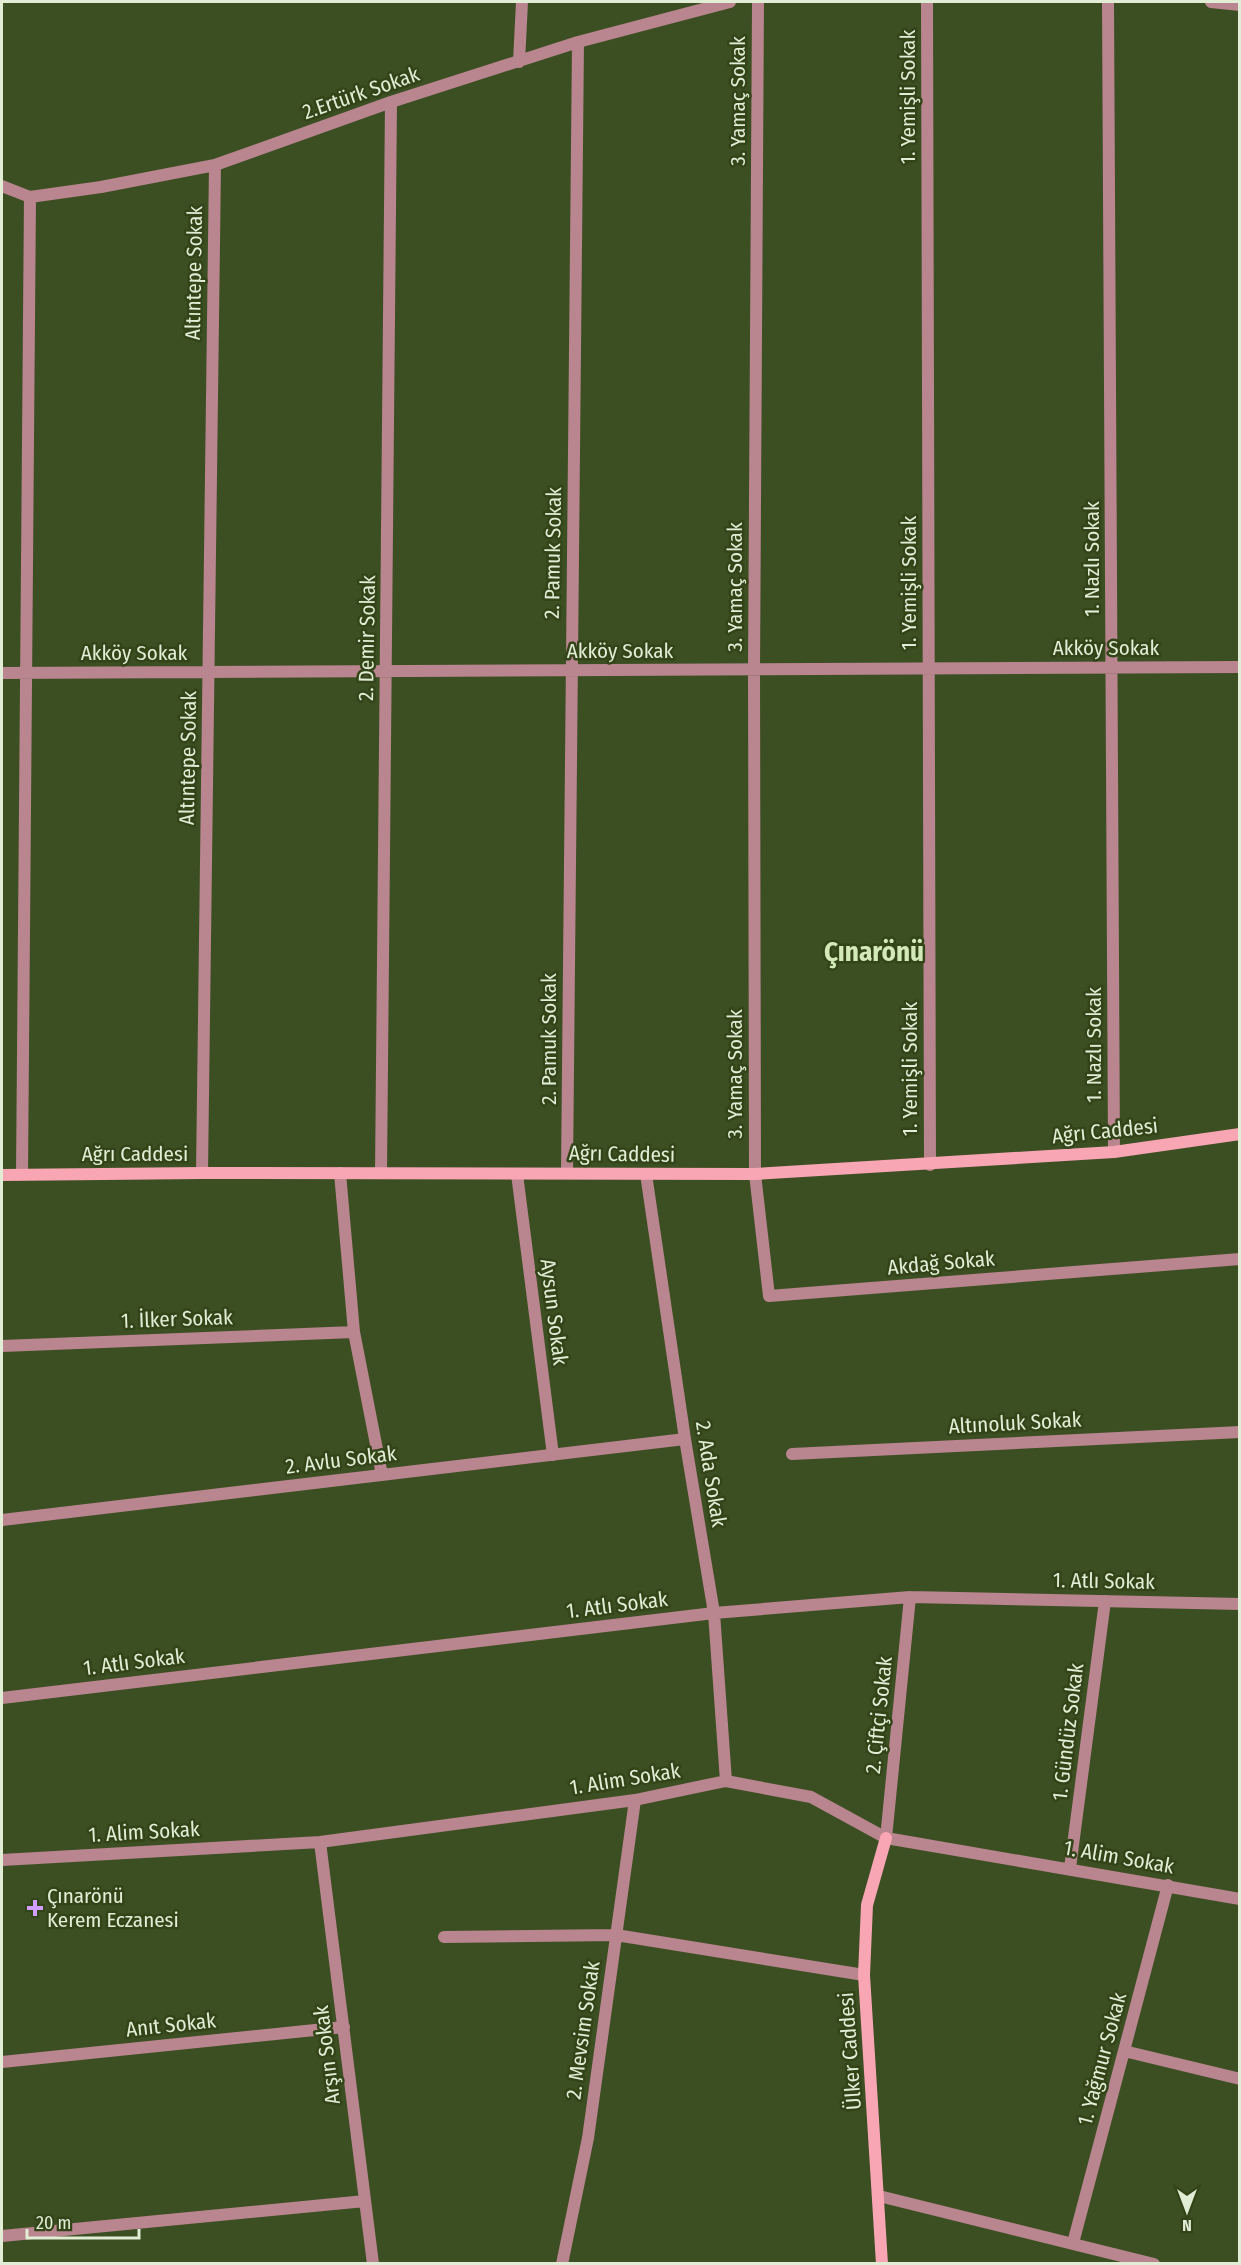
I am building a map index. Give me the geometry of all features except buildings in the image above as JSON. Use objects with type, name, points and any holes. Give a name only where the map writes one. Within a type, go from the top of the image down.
[{"type":"street","points":[[519,62],[522,2]]},
{"type":"street","name":"2.Ertürk Sokak","points":[[2,186],[30,196],[101,186],[215,165],[392,102],[578,42],[700,6],[730,2]]},
{"type":"street","name":"3. Yamaç Sokak","points":[[755,1174],[754,669],[758,2]]},
{"type":"street","name":"1. Yemişli Sokak","points":[[927,2],[930,1165]]},
{"type":"street","name":"1. Nazlı Sokak","points":[[1108,2],[1114,1152]]},
{"type":"street","points":[[1211,2],[1237,4]]},
{"type":"street","name":"2. Pamuk Sokak","points":[[567,1172],[578,42]]},
{"type":"street","name":"2. Demir Sokak","points":[[381,1173],[392,102]]},
{"type":"street","name":"Altıntepe Sokak","points":[[202,1173],[215,165]]},
{"type":"street","points":[[22,1174],[30,196]]},
{"type":"street","name":"Akköy Sokak","points":[[2,673],[1239,667]]},
{"type":"street","name":"Ağrı Caddesi","points":[[2,1175],[567,1172],[755,1174],[1114,1152],[1239,1134]]},
{"type":"street","points":[[339,1173],[354,1332],[382,1475]]},
{"type":"street","name":"Aysun Sokak","points":[[518,1174],[553,1455]]},
{"type":"street","name":"2. Ada Sokak","points":[[646,1174],[685,1439],[714,1613],[726,1780]]},
{"type":"street","name":"Akdağ Sokak","points":[[755,1174],[769,1296],[1239,1259]]},
{"type":"street","name":"1. İlker Sokak","points":[[2,1346],[354,1332]]},
{"type":"street","name":"Altınoluk Sokak","points":[[792,1454],[1239,1432]]},
{"type":"street","name":"2. Avlu Sokak","points":[[2,1520],[685,1439]]},
{"type":"street","name":"1. Atlı Sokak","points":[[2,1698],[714,1613],[910,1597],[1239,1604]]},
{"type":"street","name":"2. Çiftçi Sokak","points":[[886,1838],[910,1597]]},
{"type":"street","name":"1. Gündüz Sokak","points":[[1070,1868],[1105,1601]]},
{"type":"street","name":"1. Alim Sokak","points":[[2,1860],[320,1842],[635,1800],[726,1780],[811,1797],[886,1838],[1239,1899]]},
{"type":"street","name":"2. Mevsim Sokak","points":[[562,2264],[588,2138],[635,1800]]},
{"type":"street","name":"Ülker Caddesi","points":[[882,2264],[864,1975],[867,1905],[886,1838]]},
{"type":"street","name":"Arşın Sokak","points":[[320,1842],[373,2264]]},
{"type":"street","name":"1. Yağmur Sokak","points":[[1073,2243],[1168,1885]]},
{"type":"street","points":[[444,1937],[616,1935],[864,1975]]},
{"type":"street","name":"Anıt Sokak","points":[[2,2062],[344,2027]]},
{"type":"street","points":[[1124,2051],[1239,2079]]},
{"type":"street","points":[[879,2196],[1154,2264]]},
{"type":"street","points":[[2,2236],[364,2201]]},
{"type":"place","name":"Çınarönü Kerem Eczanesi","points":[[35,1908]]},
{"type":"district","name":"Çınarönü","points":[[874,952]]}]
